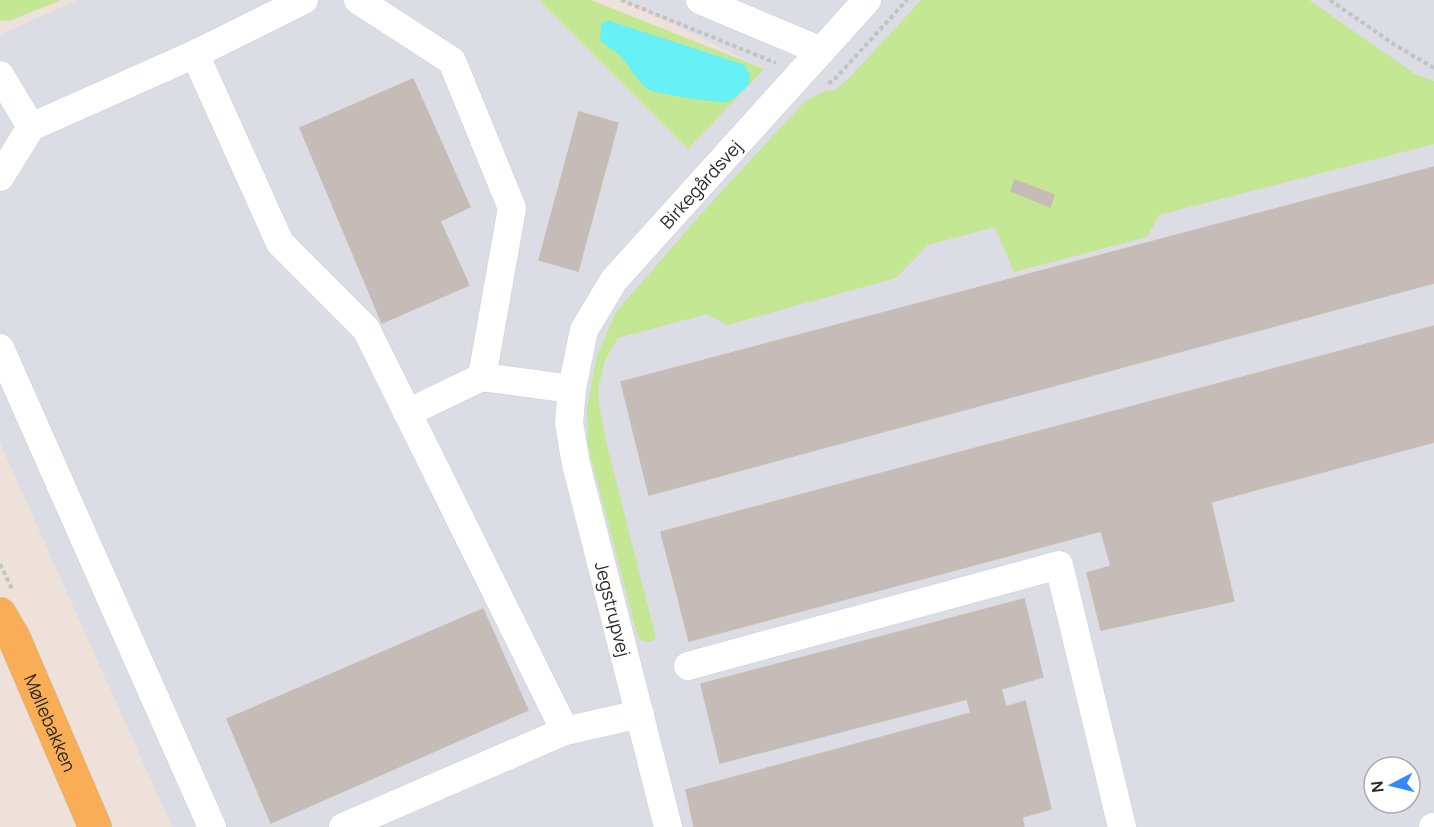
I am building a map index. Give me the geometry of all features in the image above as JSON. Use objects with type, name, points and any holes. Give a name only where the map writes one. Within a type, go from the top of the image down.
[{"type":"main road","name":"Møllebakken","points":[[5,621],[95,827]]},
{"type":"street","points":[[0,177],[31,127],[195,54],[304,0]]},
{"type":"street","points":[[358,0],[452,61],[512,208],[482,377]]},
{"type":"street","points":[[700,0],[821,51]]},
{"type":"street","name":"Birkegårdsvej","points":[[572,389],[584,330],[614,280],[867,0]]},
{"type":"street","points":[[195,54],[280,243],[366,329],[565,731]]},
{"type":"street","points":[[0,75],[31,127]]},
{"type":"street","points":[[0,348],[212,827]]},
{"type":"street","points":[[407,413],[482,377],[572,389]]},
{"type":"street","name":"Jegstrupvej","points":[[572,389],[569,423],[576,464],[668,827]]},
{"type":"street","points":[[688,666],[1059,565],[1122,827]]},
{"type":"street","points":[[343,827],[565,731],[639,714]]},
{"type":"path","points":[[621,0],[800,73]]},
{"type":"path","points":[[1330,0],[1395,45],[1434,68]]},
{"type":"path","points":[[0,564],[5,621]]},
{"type":"shaded area","points":[[77,0],[539,0],[688,149],[764,69],[625,0],[1434,0],[1434,827],[172,827],[0,443],[1,34]]},
{"type":"green space","points":[[0,0],[61,0],[9,21],[0,20]]},
{"type":"green space","points":[[539,0],[591,0],[764,69],[688,149]]},
{"type":"green space","points":[[921,0],[1309,0],[1415,74],[1434,81],[1434,144],[1159,215],[1147,237],[1014,272],[995,227],[928,245],[896,278],[727,325],[707,314],[618,338],[605,360],[598,389],[599,403],[606,441],[656,638],[651,642],[643,641],[638,638],[588,446],[587,409],[597,355],[616,312],[700,215],[805,101],[825,91],[836,90]]},
{"type":"water","points":[[607,20],[745,65],[750,76],[749,85],[727,102],[688,98],[649,90],[620,56],[600,40],[601,24]]},
{"type":"building","points":[[413,79],[470,207],[440,221],[469,285],[382,323],[300,128]]},
{"type":"building","points":[[579,112],[618,123],[578,271],[539,260]]},
{"type":"building","points":[[1434,167],[1434,283],[649,495],[621,382]]},
{"type":"building","points":[[1015,180],[1054,195],[1050,207],[1011,191]]},
{"type":"building","points":[[1434,326],[1434,442],[1211,502],[1234,601],[1101,630],[1087,573],[1111,566],[1101,531],[689,641],[661,532]]},
{"type":"building","points":[[1024,599],[1043,677],[1001,689],[1006,707],[1025,701],[1051,809],[1022,817],[1024,827],[694,827],[686,790],[971,713],[967,699],[720,763],[701,684]]},
{"type":"building","points":[[483,609],[528,710],[271,823],[227,719]]}]
